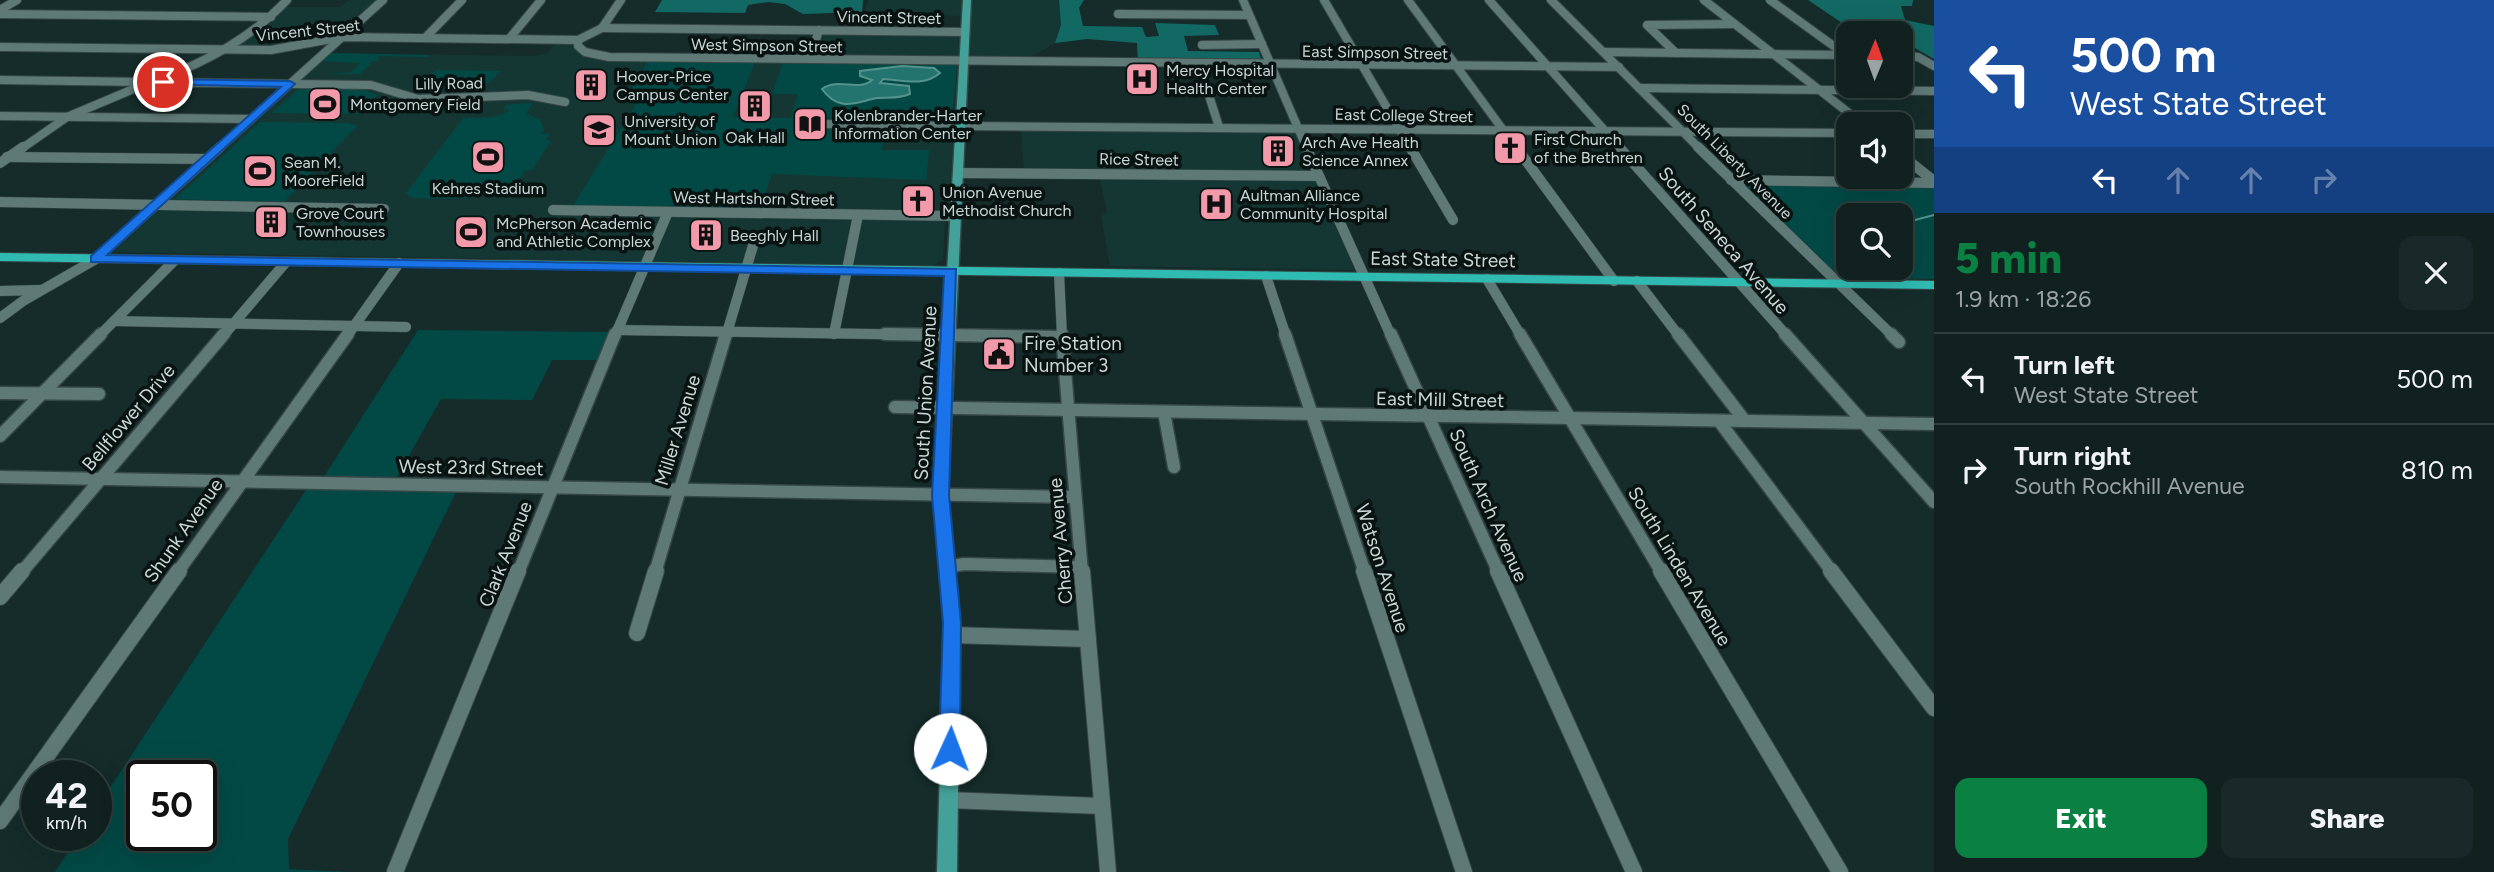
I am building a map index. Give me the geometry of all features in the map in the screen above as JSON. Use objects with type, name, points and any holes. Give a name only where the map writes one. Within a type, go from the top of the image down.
[{"type":"highway","name":"East State Street","points":[[0,257],[1934,285]]},
{"type":"main road","name":"South Union Avenue","points":[[947,872],[952,635],[941,495],[958,173],[957,126],[967,0]]},
{"type":"street","points":[[0,12],[17,0]]},
{"type":"street","points":[[2,159],[67,117],[227,50],[251,35],[287,0]]},
{"type":"street","points":[[0,318],[40,290],[96,259],[383,0]]},
{"type":"street","points":[[425,38],[462,0]]},
{"type":"street","points":[[509,39],[541,0]]},
{"type":"street","points":[[578,40],[602,28],[621,0]]},
{"type":"street","name":"South Arch Avenue","points":[[1243,0],[1634,872]]},
{"type":"street","points":[[1324,0],[1453,220]]},
{"type":"street","points":[[1408,0],[1614,281]]},
{"type":"street","name":"South Seneca Avenue","points":[[1489,0],[1934,502]]},
{"type":"street","name":"South Liberty Avenue","points":[[1552,0],[1731,180],[1899,342]]},
{"type":"street","points":[[1704,0],[1847,112]]},
{"type":"street","points":[[1770,0],[1836,47]]},
{"type":"street","points":[[0,12],[271,17]]},
{"type":"street","points":[[1115,16],[1249,15]]},
{"type":"street","points":[[1676,53],[1647,24],[1734,24]]},
{"type":"street","name":"Vincent Street","points":[[602,28],[965,32]]},
{"type":"street","points":[[810,60],[819,30]]},
{"type":"street","name":"Vincent Street","points":[[0,47],[284,50],[318,40],[342,37],[578,40]]},
{"type":"street","name":"West Simpson Street","points":[[578,40],[578,46],[583,51],[609,57],[964,62]]},
{"type":"street","points":[[1202,45],[1262,44]]},
{"type":"street","points":[[1604,52],[1836,55]]},
{"type":"street","points":[[1913,57],[1934,66]]},
{"type":"street","name":"East Simpson Street","points":[[964,62],[1619,67]]},
{"type":"street","points":[[1199,64],[1219,127]]},
{"type":"street","name":"Lilly Road","points":[[0,80],[370,85],[418,99],[528,95],[565,102]]},
{"type":"street","points":[[1639,88],[1934,91]]},
{"type":"street","points":[[0,116],[251,119]]},
{"type":"street","name":"East College Street","points":[[823,124],[877,127],[890,124],[1836,133]]},
{"type":"street","points":[[1913,134],[1934,134]]},
{"type":"street","points":[[2,159],[206,159]]},
{"type":"street","points":[[1913,165],[1934,182]]},
{"type":"street","name":"Rice Street","points":[[958,173],[1320,176]]},
{"type":"street","points":[[1731,180],[1934,182]]},
{"type":"street","points":[[0,202],[384,209]]},
{"type":"street","name":"West Hartshorn Street","points":[[553,210],[955,216]]},
{"type":"street","name":"Clark Avenue","points":[[395,872],[668,212]]},
{"type":"street","points":[[834,334],[858,215]]},
{"type":"street","name":"Miller Avenue","points":[[637,633],[755,239]]},
{"type":"street","points":[[0,436],[175,260]]},
{"type":"street","name":"Bellflower Drive","points":[[0,597],[286,262]]},
{"type":"street","name":"Shunk Avenue","points":[[0,821],[398,263]]},
{"type":"street","name":"Cherry Avenue","points":[[1059,273],[1075,497],[1108,872]]},
{"type":"street","name":"Watson Avenue","points":[[1266,276],[1464,872]]},
{"type":"street","name":"South Linden Avenue","points":[[1487,279],[1840,872]]},
{"type":"street","points":[[1637,281],[1745,421]]},
{"type":"street","points":[[0,291],[40,290]]},
{"type":"street","points":[[114,321],[406,327]]},
{"type":"street","points":[[617,330],[1062,337]]},
{"type":"street","points":[[0,393],[99,394]]},
{"type":"street","name":"East Mill Street","points":[[895,407],[1934,424]]},
{"type":"street","points":[[1164,412],[1174,467]]},
{"type":"street","points":[[1719,421],[1934,708]]},
{"type":"street","name":"West 23rd Street","points":[[0,477],[1075,497]]},
{"type":"street","points":[[947,567],[964,564],[1082,567]]},
{"type":"street","points":[[952,635],[1088,639]]},
{"type":"street","points":[[948,800],[1102,806]]},
{"type":"shaded area","points":[[349,0],[379,0],[339,36],[290,48],[234,48],[267,25],[285,7],[340,7]]},
{"type":"shaded area","points":[[662,0],[863,0],[862,12],[803,14],[785,4],[768,2],[748,5],[745,13],[655,12]]},
{"type":"shaded area","points":[[868,0],[967,0],[966,16],[864,15]]},
{"type":"shaded area","points":[[970,0],[1059,0],[1061,25],[1055,43],[1024,61],[971,59]]},
{"type":"shaded area","points":[[1059,0],[1084,0],[1079,8],[1083,26],[1142,27],[1146,37],[1159,36],[1155,23],[1215,25],[1219,35],[1184,36],[1188,51],[1259,52],[1262,62],[1138,62],[1137,43],[1087,39],[1055,43],[1061,25]]},
{"type":"shaded area","points":[[1808,0],[1913,0],[1912,6],[1901,6],[1905,20],[1910,21],[1839,21]]},
{"type":"shaded area","points":[[1913,22],[1934,26],[1934,59],[1913,47]]},
{"type":"shaded area","name":"University of Mount Union","points":[[821,32],[959,34],[949,213],[945,220],[943,259],[933,266],[113,252],[328,53],[534,56],[547,53],[557,41],[573,42],[583,54],[811,61]]},
{"type":"shaded area","points":[[328,53],[430,55],[379,56],[378,61],[373,61],[360,74],[327,74],[351,72],[360,63],[320,61]]},
{"type":"shaded area","points":[[648,61],[755,62],[733,117],[791,118],[798,94],[772,94],[783,62],[957,64],[951,133],[884,133],[882,150],[929,150],[926,180],[772,174],[760,209],[573,206],[635,105],[620,101],[628,94]]},
{"type":"shaded area","points":[[902,66],[934,68],[940,73],[920,81],[883,79],[880,83],[909,86],[910,94],[848,104],[835,101],[822,89],[835,84],[861,85],[872,80],[860,76],[860,71]]},
{"type":"shaded area","points":[[435,70],[501,71],[487,84],[426,82]]},
{"type":"shaded area","name":"Montgomery Field","points":[[298,89],[362,89],[377,95],[359,114],[272,113]]},
{"type":"shaded area","name":"Kehres Stadium","points":[[533,103],[526,113],[540,120],[544,129],[542,134],[550,134],[546,140],[551,141],[532,170],[526,170],[504,189],[474,197],[411,198],[406,193],[463,118],[495,116],[510,109],[503,109],[506,105]]},
{"type":"shaded area","name":"Sean M. MooreField","points":[[260,122],[349,123],[357,126],[284,202],[175,199]]},
{"type":"shaded area","name":"Aultman Alliance Community Hospital","points":[[1021,129],[1294,132],[1355,270],[1110,266],[1101,216],[1107,212],[1098,171],[1024,171]]},
{"type":"shaded area","points":[[1741,185],[1836,185],[1836,189],[1913,189],[1913,185],[1934,185],[1934,279],[1913,279],[1913,203],[1836,203],[1836,272]]},
{"type":"shaded area","points":[[418,330],[608,332],[597,360],[552,360],[532,400],[441,399],[390,489],[456,492],[288,839],[289,869],[351,872],[55,872],[69,851],[112,851],[112,785],[126,763],[126,851],[217,851],[217,760],[128,760],[314,478],[323,478]]},
{"type":"waterway","points":[[1913,221],[1934,215]]},
{"type":"place","name":"Mercy Hospital Health Center","points":[[1142,79]]},
{"type":"place","name":"Hoover-Price Campus Center","points":[[591,85]]},
{"type":"place","name":"Montgomery Field","points":[[325,104]]},
{"type":"place","name":"Oak Hall","points":[[755,106]]},
{"type":"place","name":"Kolenbrander-Harter Information Center","points":[[810,124]]},
{"type":"place","name":"University of Mount Union","points":[[599,130]]},
{"type":"place","name":"First Church of the Brethren","points":[[1510,148]]},
{"type":"place","name":"Arch Ave Health Science Annex","points":[[1278,151]]},
{"type":"place","name":"Kehres Stadium","points":[[488,157]]},
{"type":"place","name":"Sean M. MooreField","points":[[260,171]]},
{"type":"place","name":"Union Avenue Methodist Church","points":[[918,201]]},
{"type":"place","name":"Aultman Alliance Community Hospital","points":[[1216,204]]},
{"type":"place","name":"Grove Court Townhouses","points":[[271,222]]},
{"type":"place","name":"McPherson Academic and Athletic Complex","points":[[471,232]]},
{"type":"place","name":"Beeghly Hall","points":[[706,235]]},
{"type":"place","name":"Fire Station Number 3","points":[[999,354]]},
{"type":"route","points":[[163,82],[290,84],[96,259],[951,272],[941,495],[952,623],[950,749]]}]
